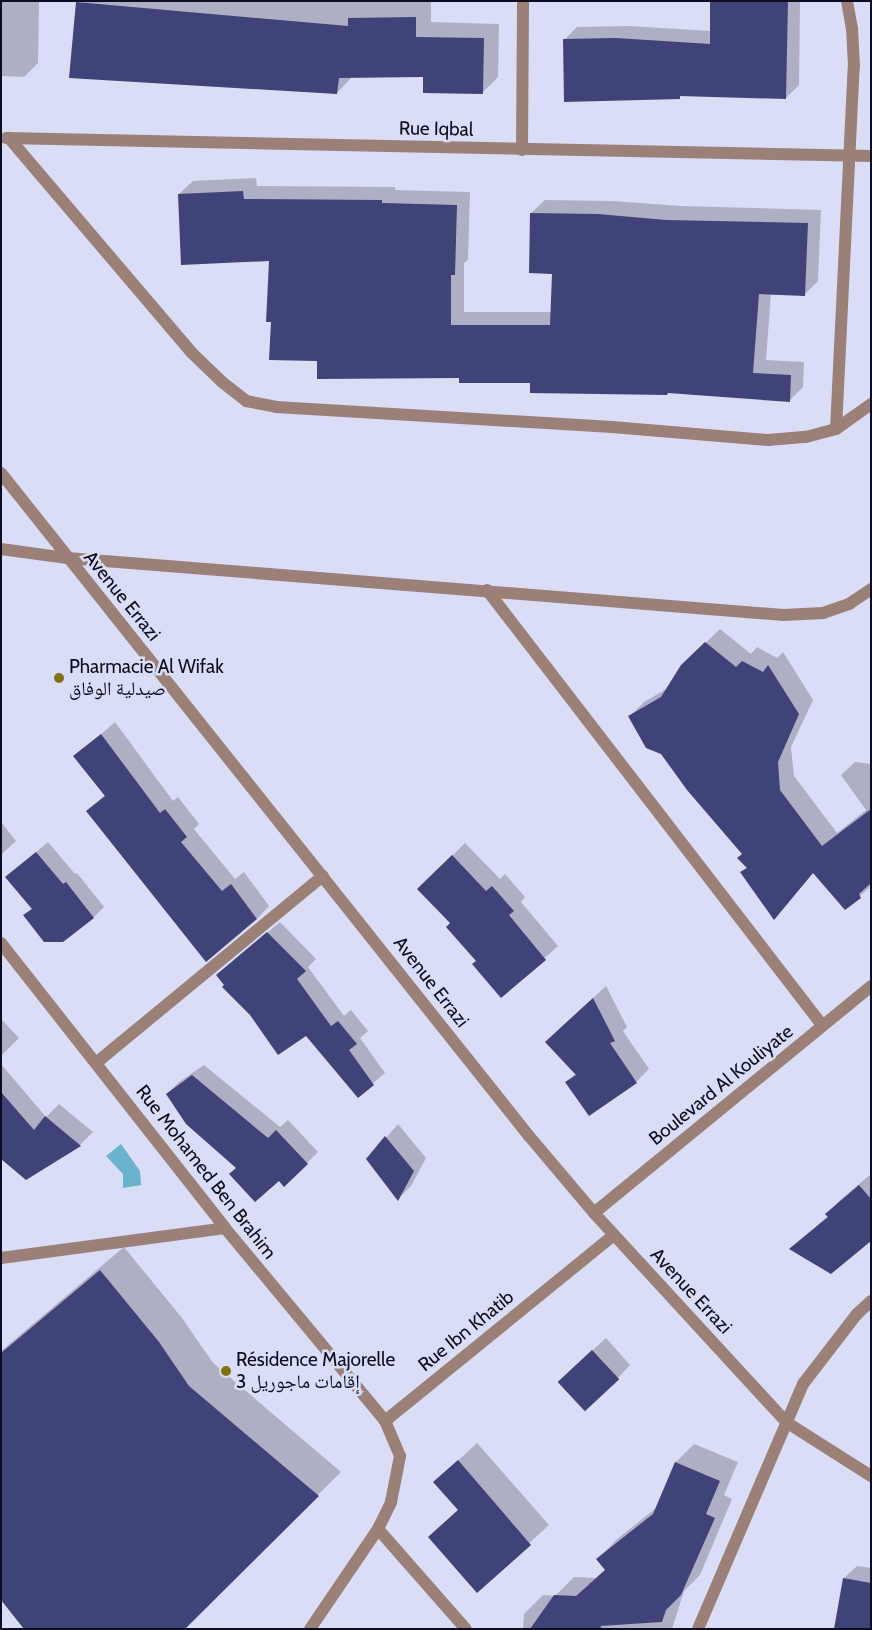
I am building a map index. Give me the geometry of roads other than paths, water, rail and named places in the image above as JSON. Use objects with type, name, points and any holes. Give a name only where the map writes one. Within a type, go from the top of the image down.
[{"type":"street","points":[[522,150],[523,1]]},
{"type":"street","points":[[836,428],[854,66],[852,29],[846,1]]},
{"type":"street","points":[[5,138],[192,353],[222,382],[246,401],[276,407],[612,427],[768,440],[806,437],[836,428],[871,404]]},
{"type":"street","name":"Rue Iqbal","points":[[5,138],[871,156]]},
{"type":"street","name":"Avenue Errazi","points":[[1,473],[529,1136],[594,1213],[786,1422],[871,1476]]},
{"type":"street","points":[[1,549],[67,558],[784,615],[823,613],[849,604],[871,589]]},
{"type":"street","points":[[487,590],[822,1025]]},
{"type":"street","points":[[96,1062],[323,876]]},
{"type":"street","name":"Rue Mohamed Ben Brahim","points":[[1,943],[226,1228],[385,1421]]},
{"type":"street","name":"Boulevard Al Kouliyate","points":[[594,1213],[871,986]]},
{"type":"street","points":[[1,1258],[226,1228]]},
{"type":"street","name":"Rue Ibn Khatib","points":[[385,1421],[614,1235]]},
{"type":"street","points":[[698,1629],[803,1384],[857,1314],[871,1301]]},
{"type":"street","points":[[310,1629],[378,1529],[391,1502],[400,1456],[385,1421]]},
{"type":"street","points":[[378,1529],[466,1629]]},
{"type":"water","points":[[121,1144],[140,1171],[141,1185],[123,1188],[123,1174],[106,1156]]},
{"type":"place","name":"Pharmacie Al Wifak صيدلية الوفاق","points":[[59,678]]},
{"type":"place","name":"Résidence Majorelle إقامات ماجوريل 3","points":[[226,1371]]}]
